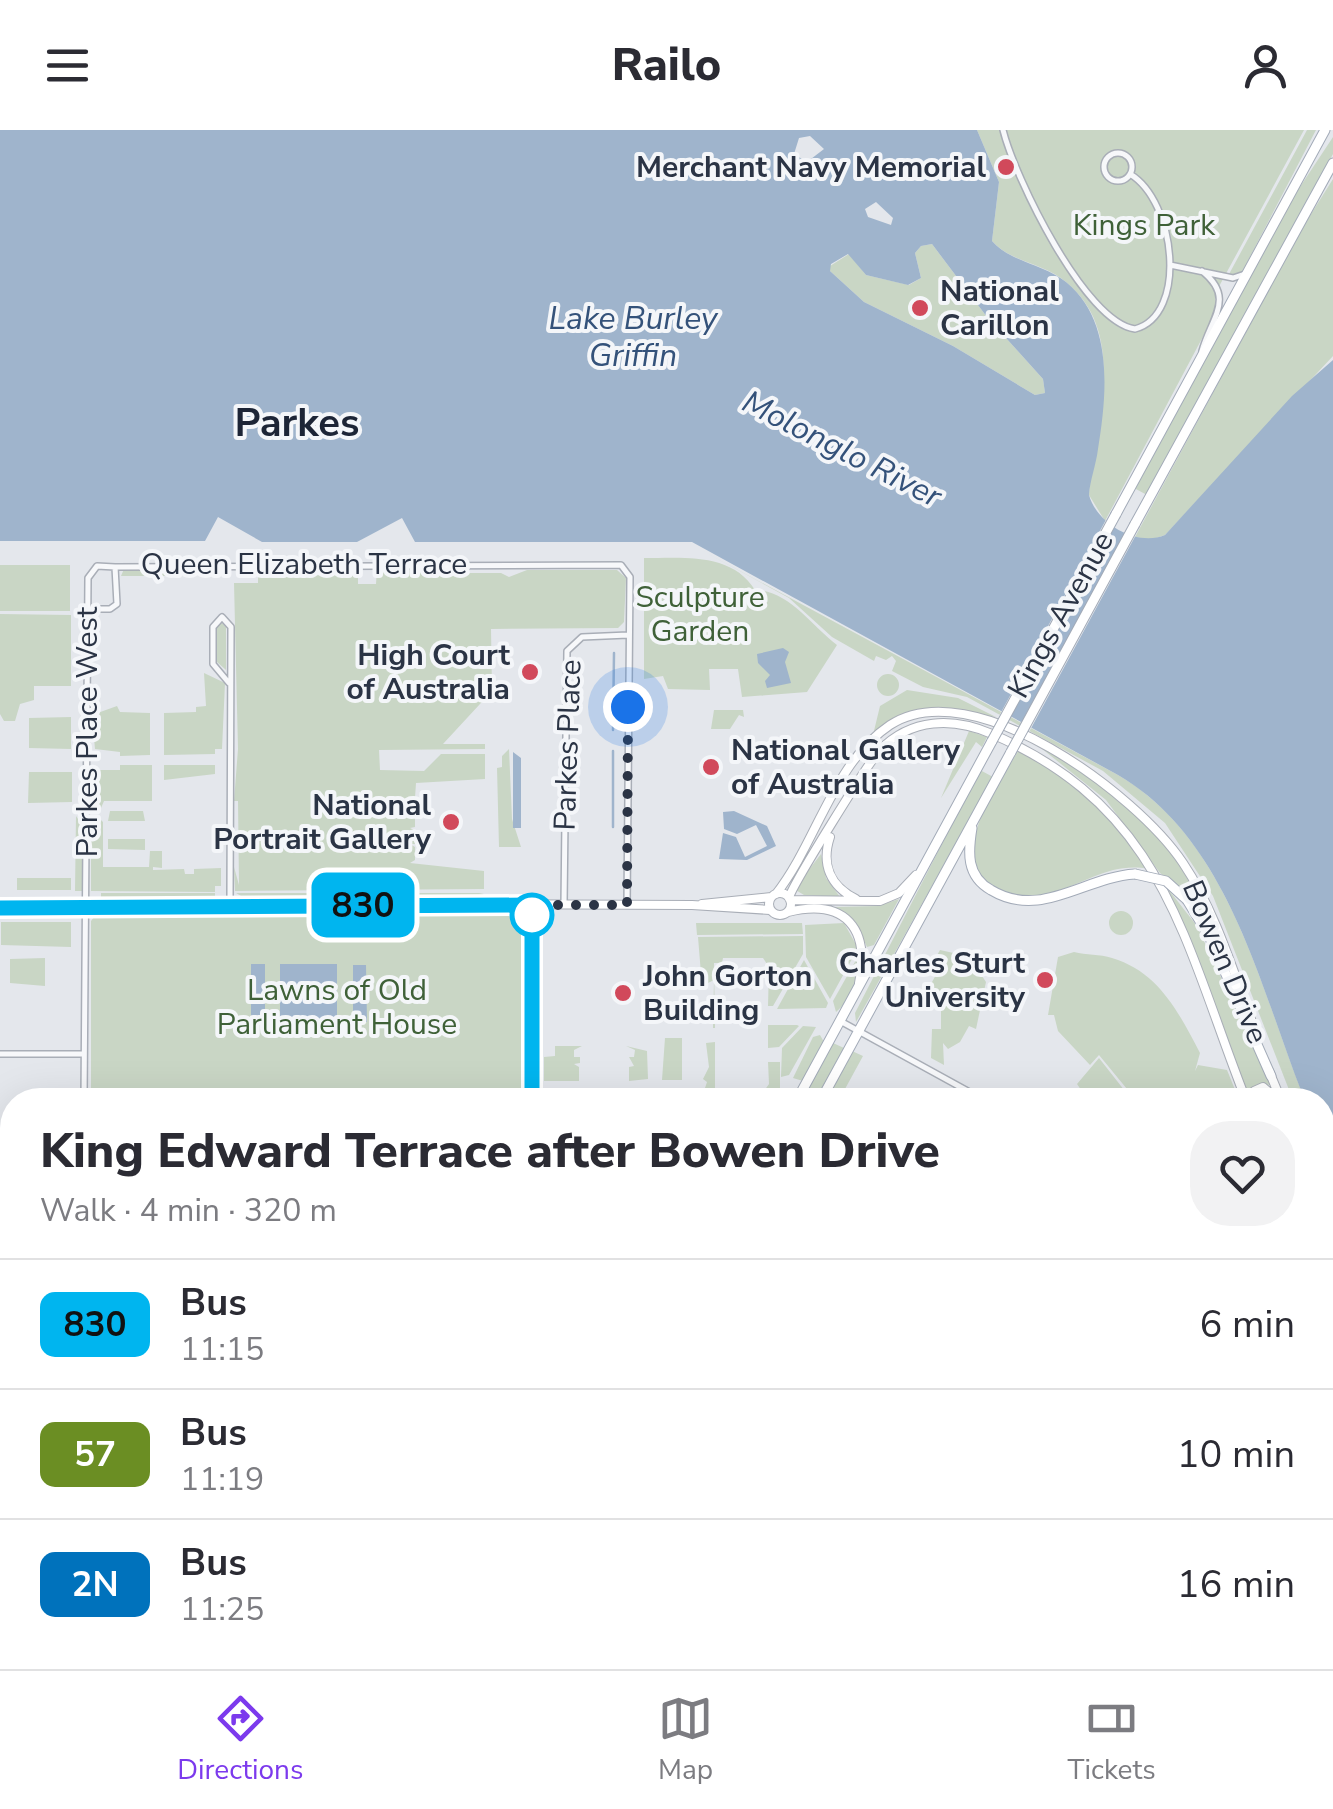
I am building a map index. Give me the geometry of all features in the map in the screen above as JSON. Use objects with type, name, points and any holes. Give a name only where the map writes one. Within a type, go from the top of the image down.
[{"type":"main road","name":"Kings Avenue","points":[[803,1088],[1325,130]]},
{"type":"main road","name":"Kings Avenue","points":[[827,1088],[1333,162]]},
{"type":"main road","name":"Bowen Drive","points":[[774,896],[855,759],[874,738],[916,712],[942,709],[972,713],[1090,774],[1128,801],[1163,836],[1199,890],[1275,1088]]},
{"type":"main road","name":"Bowen Drive","points":[[837,818],[875,755],[896,737],[919,726],[964,724],[1052,764],[1098,799],[1135,840],[1160,884],[1243,1088]]},
{"type":"main road","points":[[837,818],[826,848],[827,870],[844,892],[867,902]]},
{"type":"main road","points":[[788,912],[793,883],[837,818]]},
{"type":"main road","points":[[974,819],[968,854],[971,868],[984,886],[1012,899],[1046,900],[1098,881],[1135,874],[1166,881],[1187,900],[1209,936],[1271,1076]]},
{"type":"main road","points":[[692,906],[774,896],[867,902],[894,896],[922,869]]},
{"type":"main road","points":[[770,910],[774,896]]},
{"type":"main road","points":[[0,905],[627,905],[770,910],[778,916],[788,912],[829,911],[851,922],[863,949],[858,988]]},
{"type":"street","points":[[1003,130],[1016,171],[1043,228],[1112,321],[1130,329],[1144,326],[1162,297],[1170,265],[1169,236],[1161,209],[1146,185],[1130,174],[1126,156],[1116,154],[1107,160],[1105,170],[1111,179],[1122,180],[1130,174]]},
{"type":"street","points":[[1170,265],[1232,278],[1250,272]]},
{"type":"street","points":[[1199,364],[1222,301],[1218,286],[1202,271]]},
{"type":"street","name":"Parkes Place West","points":[[84,1088],[87,609],[90,574],[103,564],[115,567]]},
{"type":"street","name":"Queen Elizabeth Terrace","points":[[115,567],[494,565]]},
{"type":"street","name":"Parkes Place","points":[[494,565],[621,565],[630,577],[627,905]]},
{"type":"street","points":[[87,609],[110,609],[117,604],[115,567]]},
{"type":"street","points":[[229,683],[213,664],[213,625],[222,617],[231,626],[230,905]]},
{"type":"street","name":"Parkes Place","points":[[569,905],[567,651],[582,637],[628,635]]},
{"type":"street","points":[[532,905],[532,1088]]},
{"type":"street","points":[[840,1020],[962,1088]]},
{"type":"street","points":[[0,1054],[84,1054]]},
{"type":"green space","name":"Kings Park","points":[[977,130],[1304,130],[1216,292],[1215,314],[1105,521],[1089,495],[1103,382],[1098,328],[1086,304],[1066,282],[1008,254],[992,241],[999,182]]},
{"type":"green space","points":[[1307,130],[1316,130],[1241,274],[1228,276]]},
{"type":"green space","points":[[1333,137],[1333,154],[1147,495],[1134,488],[1294,196]]},
{"type":"green space","points":[[1333,179],[1333,356],[1165,535],[1151,540],[1135,537],[1301,230]]},
{"type":"green space","points":[[932,244],[987,317],[1043,379],[1045,393],[1035,395],[953,346],[864,302],[830,271],[830,266],[849,254],[866,275],[909,285],[921,278],[915,253],[921,246]]},
{"type":"green space","points":[[703,551],[1118,775],[1156,803],[1188,838],[1215,877],[1237,920],[1301,1088],[1288,1088],[1213,896],[1165,823],[1103,771],[967,697],[923,687],[892,671],[896,661],[892,656],[886,660],[876,656],[874,661],[832,637],[789,598]]},
{"type":"green space","name":"Sculpture Garden","points":[[644,558],[720,563],[745,578],[755,590],[789,602],[837,645],[807,692],[742,697],[738,669],[709,669],[710,690],[668,689],[663,676],[644,679]]},
{"type":"green space","points":[[0,565],[70,565],[70,611],[0,611]]},
{"type":"green space","points":[[191,567],[186,576],[121,576],[124,569]]},
{"type":"green space","points":[[426,568],[429,573],[501,573],[509,577],[527,570],[617,570],[626,578],[624,622],[618,628],[491,629],[492,691],[443,744],[485,744],[485,749],[379,750],[380,770],[424,771],[441,754],[485,754],[485,779],[416,783],[415,798],[421,799],[399,800],[422,801],[422,810],[388,811],[421,812],[415,817],[415,827],[410,828],[416,831],[415,844],[410,844],[415,847],[415,860],[410,863],[484,871],[484,889],[235,891],[234,867],[239,885],[238,801],[234,801],[238,749],[234,583],[258,583],[258,572],[308,576],[358,572],[358,584],[376,584],[377,569]]},
{"type":"green space","points":[[0,614],[71,615],[71,686],[34,686],[34,700],[20,704],[15,721],[4,721],[0,714]]},
{"type":"green space","points":[[222,623],[226,627],[226,670],[217,662],[217,626]]},
{"type":"green space","points":[[204,673],[225,683],[222,749],[215,749],[215,754],[164,755],[164,713],[196,712],[196,707],[206,706]]},
{"type":"green space","points":[[888,674],[896,677],[896,693],[888,696],[880,693],[877,685],[880,677]]},
{"type":"green space","points":[[907,690],[958,698],[996,717],[933,708],[906,715],[873,735],[880,706]]},
{"type":"green space","points":[[117,706],[120,712],[150,713],[150,755],[120,756],[120,752],[95,749],[92,715]]},
{"type":"green space","points":[[714,710],[743,710],[744,717],[739,715],[730,729],[711,729]]},
{"type":"green space","points":[[71,717],[71,749],[29,748],[29,718]]},
{"type":"green space","points":[[969,731],[987,737],[982,747],[976,742],[941,798]]},
{"type":"green space","points":[[1041,748],[1117,797],[1167,848],[1205,911],[1239,993],[1185,893],[1160,873],[1106,800]]},
{"type":"green space","points":[[509,749],[512,819],[521,847],[499,847],[497,768],[502,767],[502,756]]},
{"type":"green space","points":[[1018,751],[1076,786],[1149,869],[1123,868],[1031,896],[994,887],[980,874],[974,858],[974,840],[989,801]]},
{"type":"green space","points":[[120,765],[152,765],[152,801],[104,801],[101,808],[94,809],[95,770],[120,770]]},
{"type":"green space","points":[[164,765],[215,765],[215,774],[164,780]]},
{"type":"green space","points":[[980,770],[993,777],[856,1022],[855,1013]]},
{"type":"green space","points":[[29,772],[72,772],[72,802],[28,803]]},
{"type":"green space","points":[[110,811],[143,811],[145,821],[108,821]]},
{"type":"green space","points":[[76,816],[82,825],[82,891],[75,891]]},
{"type":"green space","points":[[98,817],[103,822],[103,867],[149,867],[150,851],[162,851],[162,868],[153,870],[184,869],[185,874],[194,874],[194,869],[221,868],[221,886],[215,886],[215,892],[91,891],[91,821]]},
{"type":"green space","points":[[108,839],[145,839],[145,850],[108,849]]},
{"type":"green space","points":[[821,854],[826,878],[840,897],[804,895],[794,889]]},
{"type":"green space","points":[[17,878],[71,878],[71,890],[17,890]]},
{"type":"green space","points":[[1168,889],[1197,926],[1271,1085],[1244,1088]]},
{"type":"green space","points":[[101,893],[215,893],[215,900],[101,900]]},
{"type":"green space","points":[[236,893],[484,894],[474,900],[248,900]]},
{"type":"green space","points":[[899,899],[874,945],[867,947],[855,921],[833,907],[878,906]]},
{"type":"green space","name":"Lawns of Old Parliament House","points":[[513,911],[523,916],[526,924],[525,1088],[91,1088],[91,921],[98,912]]},
{"type":"green space","points":[[1121,911],[1133,923],[1121,935],[1109,923]]},
{"type":"green space","points":[[1,922],[71,922],[71,947],[1,945]]},
{"type":"green space","points":[[696,923],[802,923],[803,934],[697,935]]},
{"type":"green space","points":[[844,923],[858,948],[830,999],[806,957],[805,925]]},
{"type":"green space","points":[[803,936],[803,954],[773,1006],[768,1006],[769,967],[763,958],[723,958],[722,963],[714,963],[715,1028],[713,1028],[714,980],[702,986],[698,937]]},
{"type":"green space","points":[[940,950],[958,954],[986,975],[982,976],[986,982],[976,1029],[969,1026],[960,1042],[948,1049],[943,1043],[944,1065],[931,1058],[932,1029],[941,1029],[941,997],[927,991],[937,973],[930,968]]},
{"type":"green space","points":[[1074,952],[1112,958],[1143,973],[1166,996],[1200,1053],[1195,1071],[1198,1065],[1227,1070],[1234,1088],[1126,1088],[1099,1055],[1090,1065],[1058,1031],[1054,1015],[1048,1015],[1058,957]]},
{"type":"green space","points":[[860,953],[854,986],[836,1012],[833,1001]]},
{"type":"green space","points":[[45,958],[45,986],[10,983],[10,959]]},
{"type":"green space","points":[[804,960],[828,1003],[826,1008],[777,1009]]},
{"type":"green space","points":[[768,1025],[799,1026],[779,1047],[768,1048]]},
{"type":"green space","points":[[803,1026],[816,1027],[789,1075],[781,1077],[782,1048]]},
{"type":"green space","points":[[820,1035],[824,1042],[803,1081],[793,1078],[813,1037]]},
{"type":"green space","points":[[665,1038],[682,1038],[682,1080],[662,1080]]},
{"type":"green space","points":[[715,1042],[715,1088],[705,1088],[707,1082],[703,1079],[709,1067],[706,1043]]},
{"type":"green space","points":[[833,1043],[844,1048],[822,1088],[809,1088]]},
{"type":"green space","points":[[555,1046],[582,1046],[574,1050],[574,1057],[580,1057],[580,1063],[574,1064],[579,1067],[579,1081],[544,1081],[544,1057],[555,1056]]},
{"type":"green space","points":[[626,1046],[647,1051],[648,1079],[629,1081],[629,1067],[634,1066],[629,1057],[634,1057],[635,1050]]},
{"type":"green space","points":[[852,1051],[863,1056],[846,1088],[832,1088]]},
{"type":"green space","points":[[1099,1058],[1123,1088],[1080,1088],[1077,1084]]},
{"type":"green space","points":[[768,1062],[780,1062],[780,1088],[766,1088]]},
{"type":"water","name":"Lake Burley Griffin","points":[[0,130],[977,130],[999,182],[992,241],[1008,254],[1066,282],[1082,298],[1100,337],[1104,382],[1101,428],[1089,495],[1109,524],[1142,538],[1165,535],[1292,396],[1333,360],[1333,1088],[1301,1088],[1235,917],[1187,836],[1156,803],[1118,775],[692,542],[415,542],[402,518],[357,542],[262,542],[218,517],[205,541],[0,541]],"holes":[[[810,136],[824,149],[807,162],[794,154],[799,138]],[[876,202],[893,218],[891,225],[868,217],[865,209]],[[932,244],[987,317],[1043,379],[1045,393],[1035,395],[953,346],[864,302],[830,271],[831,264],[848,254],[866,275],[908,285],[921,278],[915,253],[921,246]]]},
{"type":"water","points":[[783,648],[789,652],[785,662],[791,683],[767,688],[765,681],[770,675],[758,663],[757,654]]},
{"type":"water","points":[[513,752],[521,758],[521,828],[513,828]]},
{"type":"water","points":[[734,811],[767,826],[776,846],[747,860],[719,859],[723,833],[736,837],[745,857],[767,846],[756,825],[737,834],[724,829],[723,812]]},
{"type":"water","points":[[251,964],[265,964],[265,1021],[251,1021]]},
{"type":"water","points":[[280,964],[337,964],[337,1021],[280,1021]]},
{"type":"water","points":[[353,965],[366,965],[367,1022],[353,1022]]},
{"type":"pier","points":[[1108,516],[1117,521],[1008,721],[999,716]]},
{"type":"pier","points":[[1128,528],[1137,533],[1029,732],[1019,727]]},
{"type":"waterway","points":[[613,730],[614,653]]},
{"type":"waterway","points":[[613,751],[613,827]]},
{"type":"bus line","name":"830","points":[[0,908],[532,905],[532,1088]]},
{"type":"place","name":"Merchant Navy Memorial","points":[[1006,167]]},
{"type":"place","name":"National Carillon","points":[[920,308]]},
{"type":"place","name":"High Court of Australia","points":[[530,672]]},
{"type":"place","name":"National Gallery of Australia","points":[[711,767]]},
{"type":"place","name":"National Portrait Gallery","points":[[451,822]]},
{"type":"place","name":"Charles Sturt University","points":[[1045,980]]},
{"type":"place","name":"John Gorton Building","points":[[623,993]]},
{"type":"district","name":"Parkes","points":[[297,423]]},
{"type":"route","points":[[532,915],[532,905],[627,905],[628,707]]},
{"type":"water label","name":"Molonglo River","points":[[842,449]]}]
